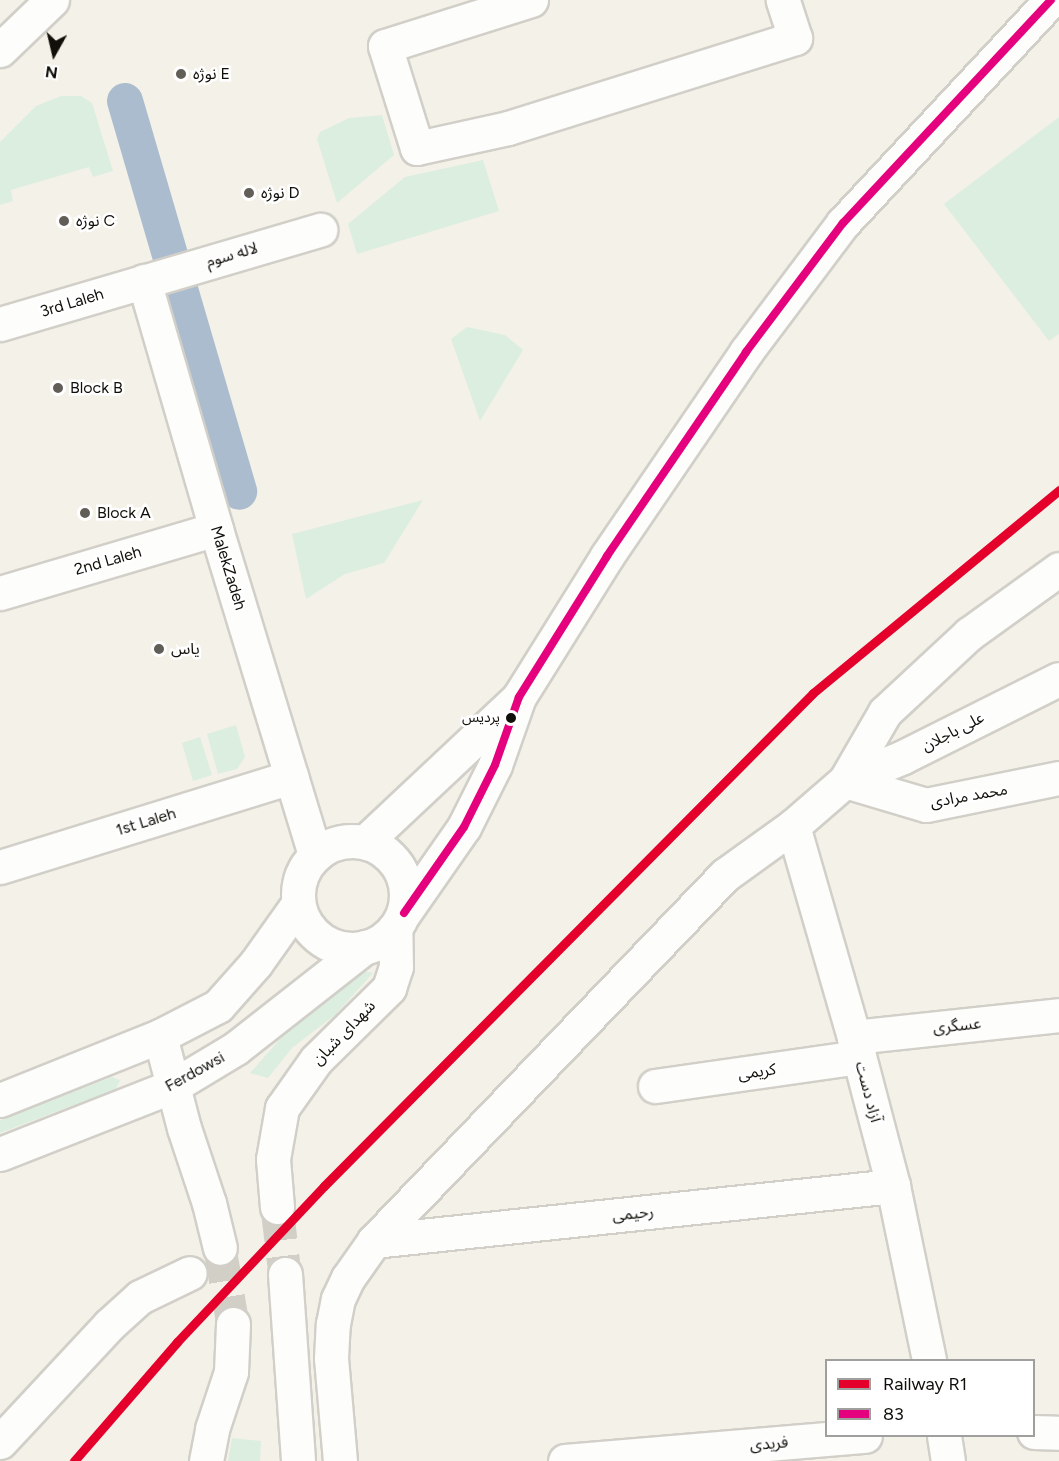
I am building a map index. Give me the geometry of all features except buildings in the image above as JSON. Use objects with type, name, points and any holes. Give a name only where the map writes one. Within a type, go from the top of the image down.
[{"type":"street","points":[[0,50],[52,0]]},
{"type":"street","points":[[531,0],[385,46],[417,148],[508,128],[795,38],[783,0]]},
{"type":"street","points":[[399,920],[407,895],[403,877],[395,862],[382,850],[365,842],[348,841],[330,845],[315,855],[304,869],[298,886],[298,904],[304,920],[315,934],[330,944],[348,949],[365,947],[382,940],[399,920],[464,827],[495,765],[519,697],[689,435],[843,223],[1051,0]]},
{"type":"street","name":"لاله سوم","points":[[151,279],[320,230]]},
{"type":"street","name":"3rd Laleh","points":[[0,324],[151,279]]},
{"type":"street","name":"MalekZadeh","points":[[151,279],[216,529],[315,855]]},
{"type":"street","name":"2nd Laleh","points":[[0,593],[216,529]]},
{"type":"street","points":[[340,1461],[331,1358],[333,1324],[338,1299],[348,1278],[374,1241],[725,875],[793,826],[845,781],[885,712],[969,634],[1059,569]]},
{"type":"street","name":"علی باجلان","points":[[845,781],[903,757],[1059,679]]},
{"type":"street","points":[[365,842],[519,697]]},
{"type":"street","name":"1st Laleh","points":[[0,867],[291,777]]},
{"type":"street","name":"محمد مرادی","points":[[845,781],[926,805],[1059,778]]},
{"type":"street","name":"آزاد دست","points":[[793,826],[857,1047],[893,1186],[929,1359]]},
{"type":"street","points":[[0,1100],[160,1036],[218,1006],[256,963],[298,904]]},
{"type":"street","name":"شهدای شبان","points":[[277,1207],[273,1159],[282,1108],[316,1060],[389,988],[396,967],[399,920]]},
{"type":"street","name":"Ferdowsi","points":[[0,1154],[173,1086],[236,1048],[365,947]]},
{"type":"street","name":"عسگری","points":[[857,1047],[1059,1015]]},
{"type":"street","points":[[160,1036],[183,1128],[209,1203],[220,1248]]},
{"type":"street","name":"کریمی","points":[[655,1086],[857,1047]]},
{"type":"street","name":"رحیمی","points":[[374,1241],[893,1186]]},
{"type":"street","points":[[0,1442],[109,1325],[140,1297],[190,1273]]},
{"type":"street","points":[[285,1274],[298,1461]]},
{"type":"street","points":[[206,1461],[212,1429],[231,1372],[232,1324]]},
{"type":"street","points":[[1035,1432],[1059,1433]]},
{"type":"street","name":"فریدی","points":[[565,1461],[854,1437]]},
{"type":"street","points":[[944,1437],[948,1461]]},
{"type":"green space","points":[[61,96],[81,96],[92,103],[113,171],[93,177],[89,167],[11,190],[13,201],[0,205],[0,142],[36,106]]},
{"type":"green space","points":[[382,115],[394,155],[337,203],[317,139],[320,132],[349,118]]},
{"type":"green space","points":[[1059,117],[1059,334],[1049,341],[944,204]]},
{"type":"green space","points":[[483,160],[499,211],[357,254],[348,224],[405,177]]},
{"type":"green space","points":[[467,327],[505,335],[523,350],[480,421],[451,339]]},
{"type":"green space","points":[[423,500],[384,563],[345,574],[306,599],[292,534]]},
{"type":"green space","points":[[236,725],[245,757],[237,769],[218,774],[207,734]]},
{"type":"green space","points":[[200,737],[212,775],[193,781],[182,743]]},
{"type":"green space","points":[[364,971],[373,973],[335,1015],[292,1048],[268,1078],[250,1073],[296,1021]]},
{"type":"green space","points":[[112,1077],[120,1080],[116,1089],[0,1133],[0,1120]]},
{"type":"green space","points":[[232,1438],[261,1441],[260,1461],[228,1461]]},
{"type":"waterway","points":[[125,101],[239,492]]},
{"type":"tunnel","points":[[277,1207],[285,1274]]},
{"type":"tunnel","points":[[220,1248],[233,1324]]},
{"type":"rail line","name":"R1","points":[[74,1461],[177,1342],[324,1186],[813,693],[1059,490]]},
{"type":"transit line","name":"83","points":[[404,913],[464,827],[495,765],[519,697],[607,556],[746,352],[843,223],[1051,0]]},
{"type":"place","name":"نوژه E","points":[[181,74]]},
{"type":"place","name":"نوژه D","points":[[249,193]]},
{"type":"place","name":"نوژه C","points":[[64,221]]},
{"type":"place","name":"Block B","points":[[58,388]]},
{"type":"place","name":"Block A","points":[[85,513]]},
{"type":"place","name":"یاس","points":[[159,649]]},
{"type":"place","name":"پردیس","points":[[511,718]]}]
